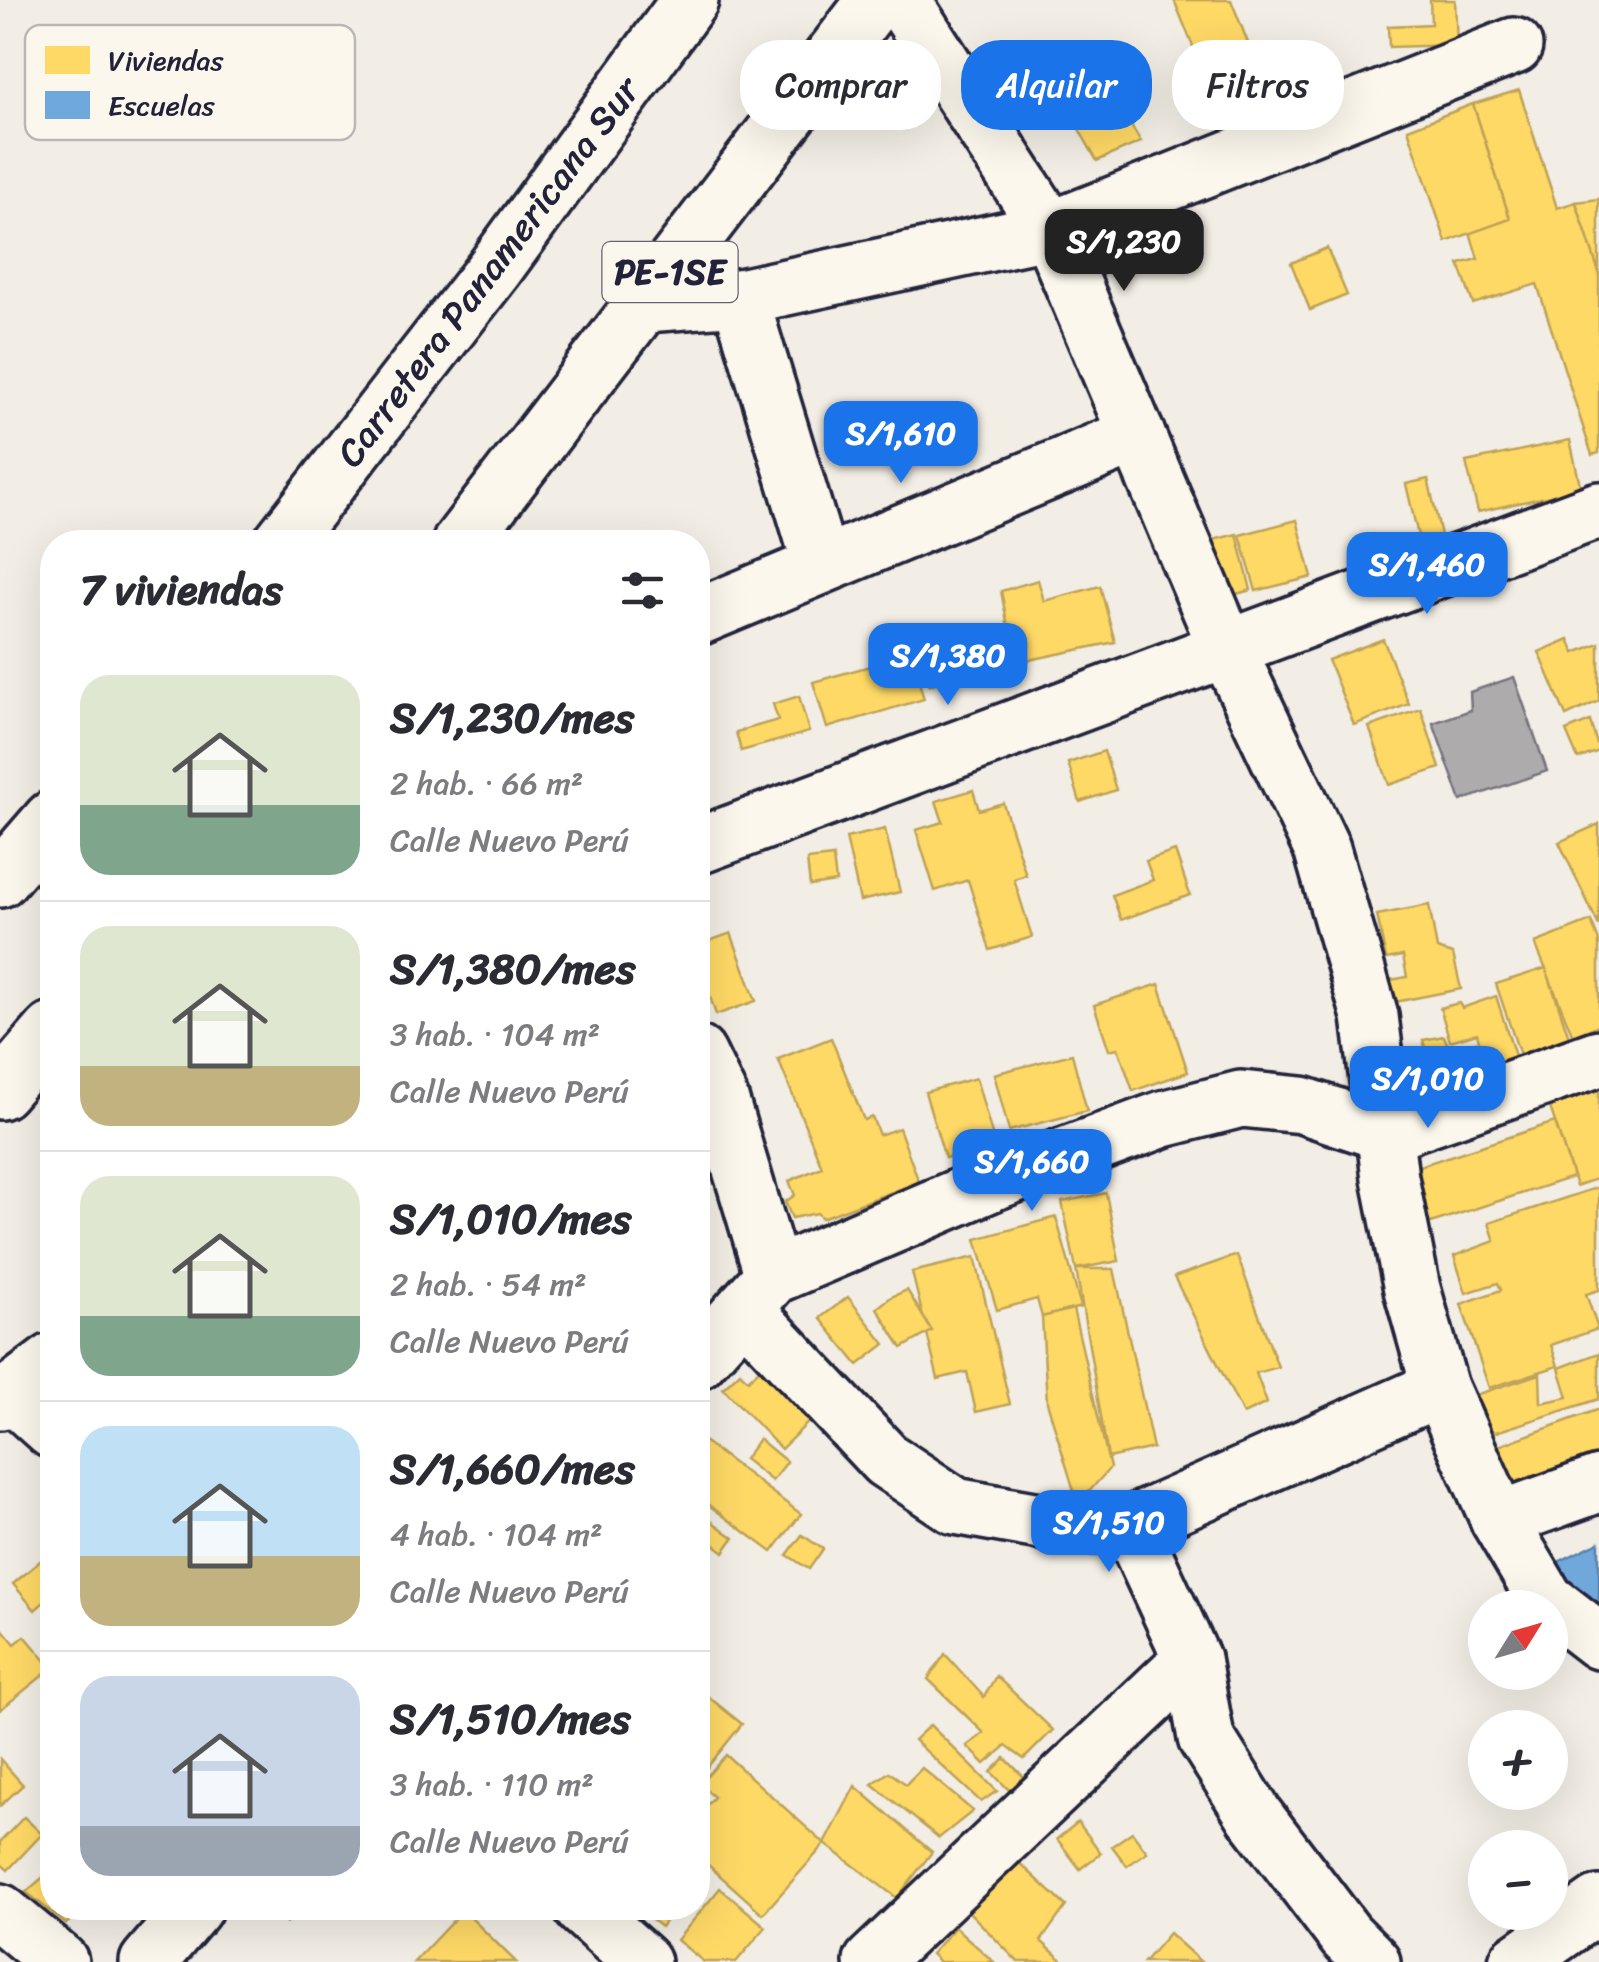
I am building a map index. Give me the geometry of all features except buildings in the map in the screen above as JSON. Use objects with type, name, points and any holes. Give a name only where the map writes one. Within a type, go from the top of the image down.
[{"type":"main road","name":"Carretera Panamericana Sur","points":[[291,530],[495,268],[690,0]]},
{"type":"main road","name":"PE-1SE","points":[[470,530],[876,0]]},
{"type":"main road","points":[[902,0],[1050,230],[1228,650],[1322,850],[1370,1016],[1390,1178],[1412,1289],[1440,1388],[1499,1520],[1546,1600],[1599,1640]]},
{"type":"main road","points":[[645,304],[740,296],[1050,230],[1514,46]]},
{"type":"main road","points":[[740,296],[821,565]]},
{"type":"main road","points":[[710,612],[1137,435]]},
{"type":"main road","points":[[710,842],[1599,510]]},
{"type":"main road","points":[[0,880],[40,834]]},
{"type":"main road","points":[[0,1091],[40,1045]]},
{"type":"main road","points":[[710,1347],[758,1293],[994,1182],[1163,1119],[1241,1099],[1302,1105],[1386,1133],[1599,1058]]},
{"type":"main road","points":[[710,1078],[720,1098],[758,1293],[886,1460],[954,1506],[1068,1526],[1130,1525],[1440,1388]]},
{"type":"main road","points":[[21,1385],[40,1413]]},
{"type":"main road","points":[[1499,1520],[1599,1484]]},
{"type":"main road","points":[[1130,1525],[1192,1659],[1206,1738],[1255,1816],[1346,1936],[1372,1962]]},
{"type":"main road","points":[[872,1962],[1192,1659]]},
{"type":"main road","points":[[1517,1962],[1599,1904]]},
{"type":"main road","points":[[0,1912],[60,1962]]},
{"type":"main road","points":[[148,1962],[184,1920]]},
{"type":"main road","points":[[595,1920],[642,1962]]},
{"type":"shaded area","points":[[1514,677],[1547,771],[1461,801],[1433,723],[1471,710],[1470,692]]}]
